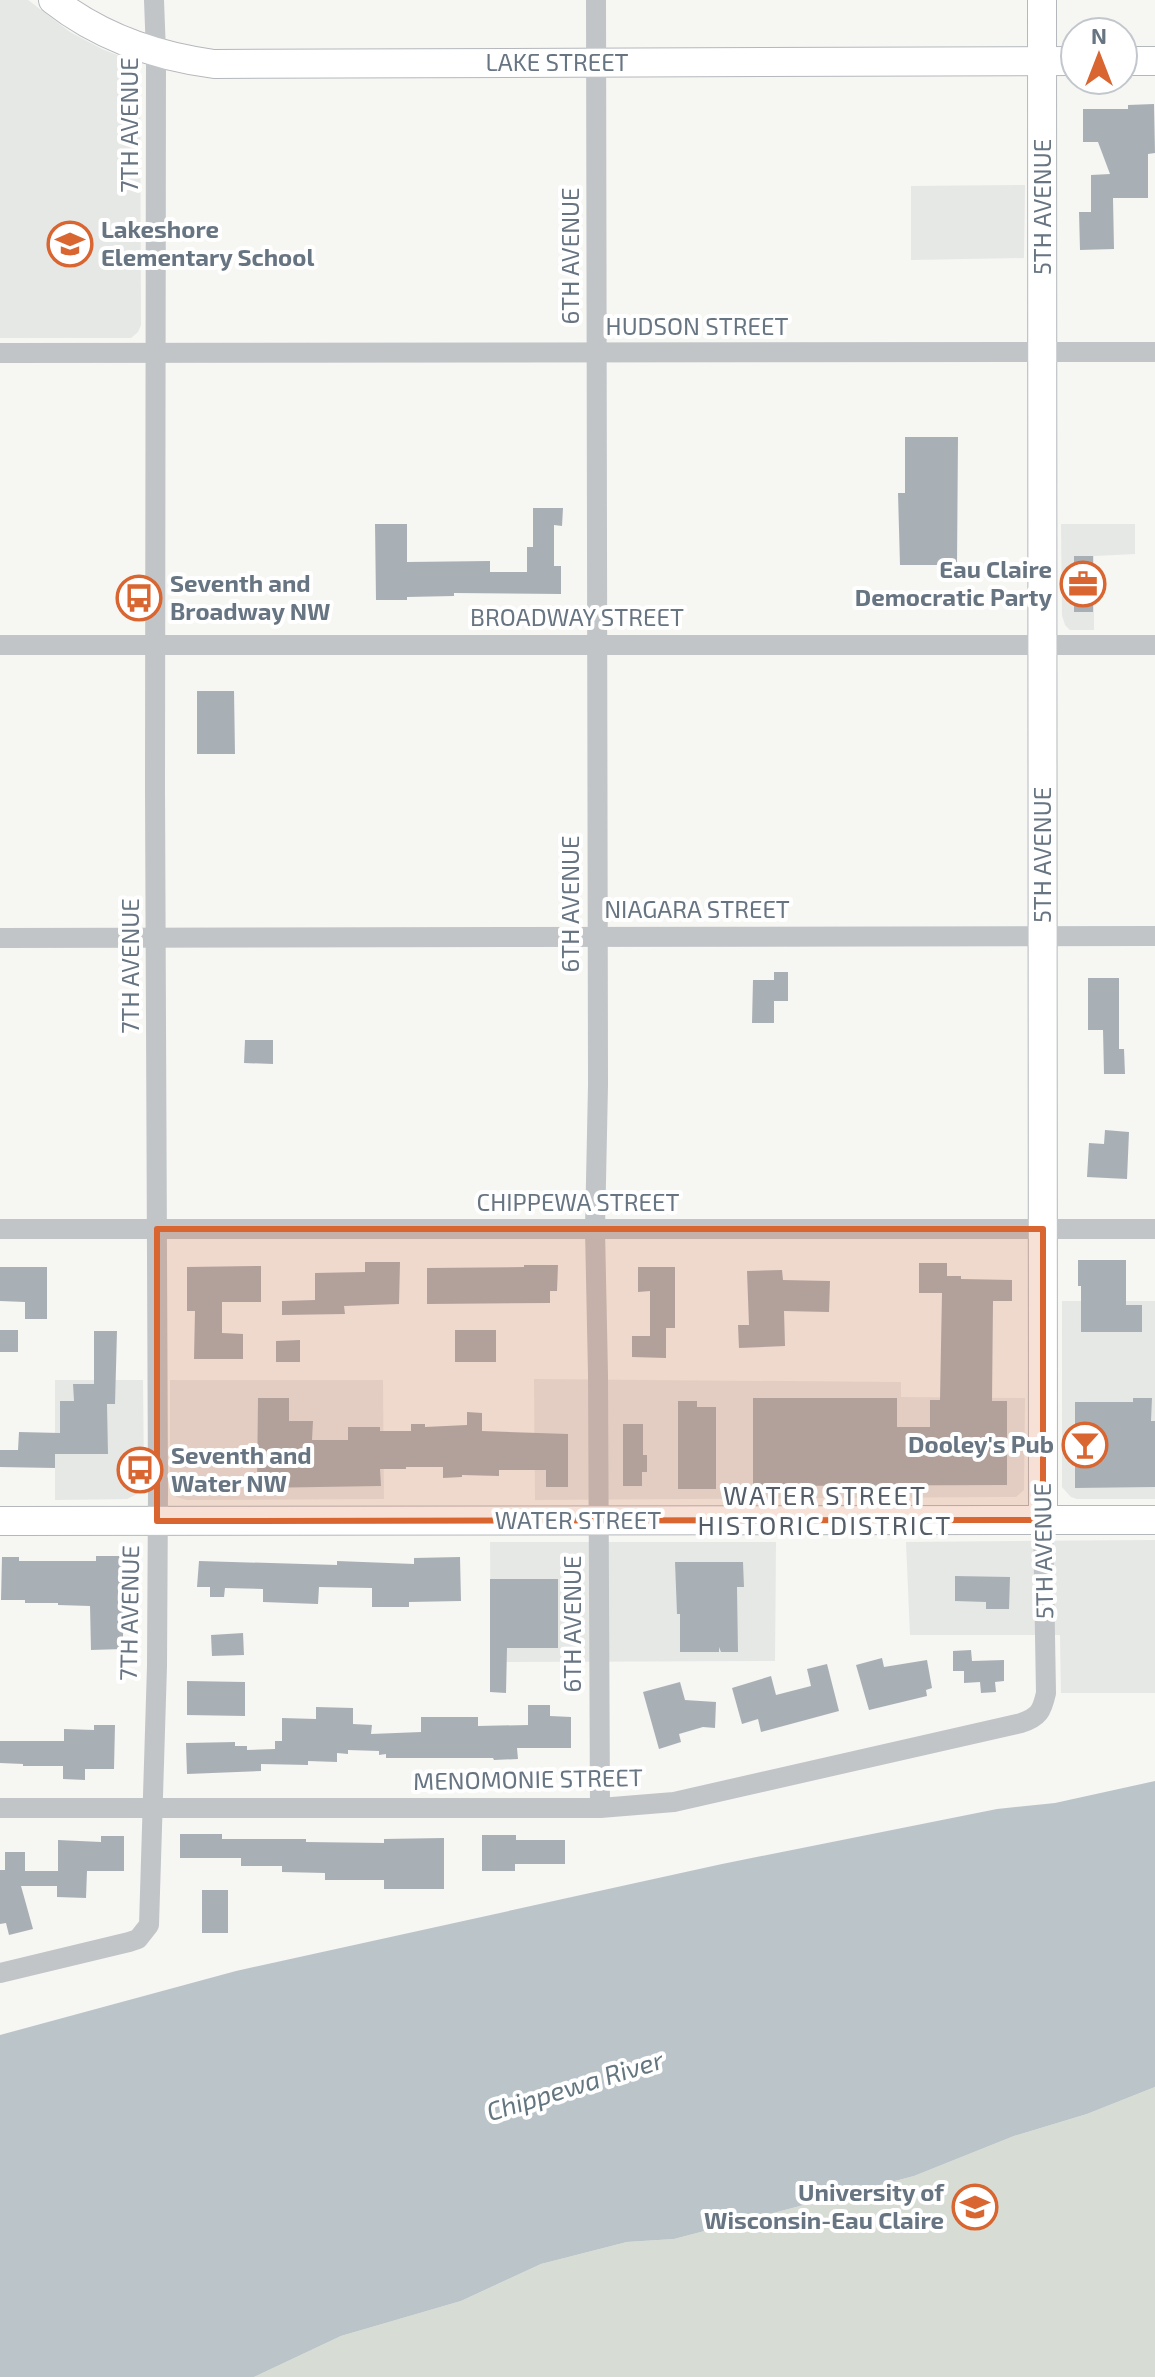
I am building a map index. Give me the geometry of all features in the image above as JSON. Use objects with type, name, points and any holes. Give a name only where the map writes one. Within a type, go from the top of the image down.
[{"type":"main road","name":"LAKE STREET","points":[[53,0],[89,26],[116,39],[156,53],[214,64],[1059,61]]},
{"type":"main road","name":"5TH AVENUE","points":[[1042,0],[1043,1520]]},
{"type":"main road","name":"WATER STREET","points":[[0,1521],[1155,1520]]},
{"type":"street","name":"7TH AVENUE","points":[[0,1973],[129,1942],[138,1939],[149,1925],[157,1666],[154,0]]},
{"type":"street","name":"6TH AVENUE","points":[[596,0],[598,1085],[595,1229],[600,1808]]},
{"type":"street","name":"HUDSON STREET","points":[[0,353],[1155,352]]},
{"type":"street","name":"BROADWAY STREET","points":[[0,645],[1155,645]]},
{"type":"street","name":"NIAGARA STREET","points":[[0,938],[1155,936]]},
{"type":"street","name":"CHIPPEWA STREET","points":[[0,1229],[1155,1229]]},
{"type":"street","name":"5TH AVENUE","points":[[1042,1710],[1046,1693],[1043,1520]]},
{"type":"street","name":"MENOMONIE STREET","points":[[0,1808],[600,1808],[674,1802],[1021,1723],[1036,1718],[1042,1710]]},
{"type":"highlighted area","points":[[157,1229],[1043,1229],[1043,1520],[157,1521]]},
{"type":"shaded area","name":"Lakeshore Elementary School","points":[[0,0],[28,0],[70,32],[132,61],[138,69],[141,325],[131,338],[0,338]]},
{"type":"shaded area","points":[[1025,185],[1024,258],[911,260],[911,186]]},
{"type":"shaded area","points":[[1061,524],[1135,524],[1135,554],[1094,556],[1094,630],[1070,630],[1065,625],[1062,615]]},
{"type":"shaded area","points":[[1062,1301],[1155,1301],[1155,1499],[1077,1499],[1062,1487]]},
{"type":"shaded area","points":[[534,1379],[901,1382],[901,1397],[1025,1398],[1024,1490],[1016,1497],[535,1500]]},
{"type":"shaded area","points":[[55,1380],[143,1380],[144,1481],[137,1494],[127,1499],[55,1500]]},
{"type":"shaded area","points":[[170,1380],[383,1380],[384,1499],[187,1500],[176,1497],[170,1485]]},
{"type":"shaded area","points":[[1155,1540],[1155,1693],[1061,1693],[1060,1635],[910,1635],[906,1542]]},
{"type":"shaded area","points":[[490,1542],[776,1542],[775,1661],[491,1662]]},
{"type":"shaded area","name":"University of Wisconsin-Eau Claire","points":[[1155,2087],[1155,2377],[254,2377],[341,2336],[461,2301],[541,2264],[627,2242],[674,2239],[914,2176],[1014,2136],[1087,2114]]},
{"type":"water","name":"Chippewa River","points":[[1155,1781],[1155,2087],[1087,2114],[1014,2136],[914,2176],[674,2239],[627,2242],[541,2264],[461,2301],[341,2336],[254,2377],[0,2377],[0,2035],[236,1971],[722,1864],[997,1809],[1055,1803]]},
{"type":"building","points":[[1154,104],[1155,153],[1148,154],[1148,198],[1113,198],[1114,249],[1080,250],[1079,212],[1091,212],[1091,175],[1110,174],[1098,142],[1083,142],[1083,109],[1128,109],[1128,105]]},
{"type":"building","points":[[905,437],[958,437],[957,565],[900,565],[898,493],[905,493]]},
{"type":"building","points":[[533,508],[563,508],[562,526],[554,525],[554,566],[561,566],[561,594],[454,593],[454,596],[376,600],[375,524],[407,524],[407,562],[490,561],[490,572],[527,572],[527,547],[533,547]]},
{"type":"building","name":"Eau Claire Democratic Party","points":[[1074,556],[1093,556],[1093,612],[1074,612]]},
{"type":"building","points":[[197,691],[234,691],[235,754],[197,754]]},
{"type":"building","points":[[774,972],[788,972],[788,1001],[774,1001],[774,1023],[752,1023],[753,980],[774,980]]},
{"type":"building","points":[[1088,978],[1119,978],[1119,1049],[1124,1049],[1125,1074],[1104,1074],[1103,1030],[1088,1030]]},
{"type":"building","points":[[245,1040],[273,1040],[273,1064],[244,1063]]},
{"type":"building","points":[[1105,1130],[1129,1132],[1127,1179],[1087,1177],[1089,1143],[1104,1144]]},
{"type":"building","points":[[1078,1260],[1126,1260],[1126,1305],[1142,1305],[1142,1332],[1081,1332]]},
{"type":"building","points":[[365,1262],[400,1262],[399,1304],[344,1306],[345,1314],[282,1315],[282,1301],[315,1300],[315,1273],[365,1272]]},
{"type":"building","points":[[919,1263],[947,1263],[947,1276],[961,1276],[961,1279],[1012,1280],[1012,1301],[993,1301],[992,1401],[1007,1401],[1007,1485],[753,1486],[753,1398],[897,1398],[897,1427],[930,1427],[930,1400],[940,1400],[942,1293],[919,1293]]},
{"type":"building","points":[[558,1265],[557,1291],[550,1291],[550,1303],[427,1304],[427,1268]]},
{"type":"building","points":[[261,1266],[261,1302],[222,1302],[222,1333],[243,1334],[243,1359],[194,1359],[195,1311],[187,1311],[187,1267]]},
{"type":"building","points":[[0,1267],[47,1267],[47,1319],[25,1319],[25,1302],[0,1301]]},
{"type":"building","points":[[638,1267],[675,1267],[675,1328],[666,1328],[666,1358],[632,1357],[632,1336],[650,1336],[650,1291],[638,1292]]},
{"type":"building","points":[[782,1270],[783,1280],[830,1281],[829,1312],[784,1311],[785,1346],[739,1348],[738,1325],[749,1325],[747,1271]]},
{"type":"building","points":[[0,1330],[18,1330],[18,1352],[0,1352]]},
{"type":"building","points":[[455,1330],[496,1330],[496,1362],[455,1362]]},
{"type":"building","points":[[94,1331],[117,1331],[115,1404],[107,1404],[108,1454],[55,1454],[55,1468],[0,1467],[0,1450],[18,1450],[19,1432],[60,1433],[60,1401],[74,1401],[73,1384],[94,1384]]},
{"type":"building","points":[[300,1340],[300,1362],[276,1362],[276,1341]]},
{"type":"building","points":[[258,1398],[289,1398],[289,1421],[313,1421],[312,1440],[348,1440],[348,1427],[411,1431],[411,1424],[425,1424],[425,1427],[467,1425],[467,1412],[482,1413],[482,1431],[568,1434],[568,1487],[546,1487],[546,1470],[499,1470],[499,1476],[443,1478],[443,1467],[406,1467],[380,1469],[381,1486],[257,1488]]},
{"type":"building","points":[[1133,1398],[1152,1398],[1155,1487],[1075,1488],[1075,1402],[1133,1402]]},
{"type":"building","points":[[678,1401],[697,1401],[697,1407],[716,1407],[716,1489],[678,1489]]},
{"type":"building","points":[[623,1424],[643,1424],[643,1455],[647,1455],[647,1472],[642,1472],[642,1486],[623,1486]]},
{"type":"building","points":[[96,1556],[123,1556],[123,1649],[91,1650],[90,1606],[1,1600],[2,1557],[19,1557],[19,1561],[96,1561]]},
{"type":"building","points":[[460,1557],[461,1601],[409,1602],[409,1607],[372,1607],[372,1588],[319,1587],[318,1604],[263,1602],[263,1589],[225,1588],[224,1597],[210,1597],[210,1587],[197,1587],[199,1561],[414,1564],[414,1558]]},
{"type":"building","points":[[675,1562],[743,1562],[744,1587],[737,1587],[738,1652],[721,1652],[719,1647],[719,1652],[680,1652]]},
{"type":"building","points":[[955,1576],[1010,1577],[1009,1609],[986,1609],[986,1602],[955,1601]]},
{"type":"building","points":[[490,1579],[558,1579],[558,1648],[507,1648],[506,1693],[490,1692]]},
{"type":"building","points":[[243,1633],[244,1655],[212,1656],[211,1635]]},
{"type":"building","points":[[971,1650],[972,1661],[1004,1660],[1004,1681],[995,1682],[996,1692],[981,1693],[980,1682],[964,1683],[964,1671],[953,1671],[953,1651]]},
{"type":"building","points":[[882,1658],[884,1667],[927,1660],[932,1688],[926,1690],[927,1696],[869,1710],[856,1665]]},
{"type":"building","points":[[827,1664],[839,1711],[761,1732],[758,1719],[742,1724],[732,1688],[771,1676],[776,1695],[811,1686],[807,1669]]},
{"type":"building","points":[[187,1681],[245,1682],[245,1716],[187,1715]]},
{"type":"building","points":[[680,1682],[685,1700],[716,1702],[715,1728],[703,1727],[679,1734],[681,1742],[659,1749],[643,1692]]},
{"type":"building","points":[[528,1705],[550,1705],[550,1716],[571,1717],[571,1748],[517,1748],[518,1759],[494,1760],[386,1758],[386,1754],[379,1755],[379,1751],[348,1750],[348,1754],[337,1753],[337,1762],[261,1764],[261,1771],[187,1774],[186,1743],[235,1742],[235,1746],[247,1746],[247,1750],[275,1749],[275,1741],[282,1741],[282,1718],[316,1719],[316,1707],[353,1708],[353,1724],[372,1725],[371,1734],[421,1732],[421,1717],[478,1717],[478,1726],[528,1725]]},
{"type":"building","points":[[94,1725],[115,1725],[114,1769],[85,1769],[85,1780],[63,1779],[63,1766],[0,1763],[0,1741],[64,1741],[64,1729],[94,1730]]},
{"type":"building","points":[[180,1834],[222,1834],[222,1839],[306,1839],[306,1842],[384,1843],[384,1839],[444,1838],[444,1889],[384,1889],[384,1880],[325,1880],[325,1873],[282,1872],[282,1866],[241,1866],[241,1858],[180,1858]]},
{"type":"building","points":[[482,1835],[516,1835],[516,1840],[565,1840],[565,1864],[515,1864],[515,1871],[482,1871]]},
{"type":"building","points":[[101,1836],[124,1836],[124,1871],[87,1871],[86,1898],[57,1897],[57,1886],[21,1886],[33,1929],[9,1935],[6,1923],[0,1924],[0,1870],[5,1870],[5,1852],[25,1852],[25,1871],[58,1871],[58,1840],[101,1842]]},
{"type":"building","points":[[202,1890],[228,1890],[228,1933],[202,1933]]},
{"type":"place","name":"Lakeshore Elementary School","points":[[70,244]]},
{"type":"place","name":"Eau Claire Democratic Party","points":[[1083,584]]},
{"type":"place","name":"Seventh and Broadway NW","points":[[139,598]]},
{"type":"place","name":"Dooley's Pub","points":[[1085,1445]]},
{"type":"place","name":"Seventh and Water NW","points":[[140,1470]]},
{"type":"place","name":"University of Wisconsin-Eau Claire","points":[[975,2207]]},
{"type":"district","name":"WATER STREET HISTORIC DISTRICT","points":[[825,1511]]}]
